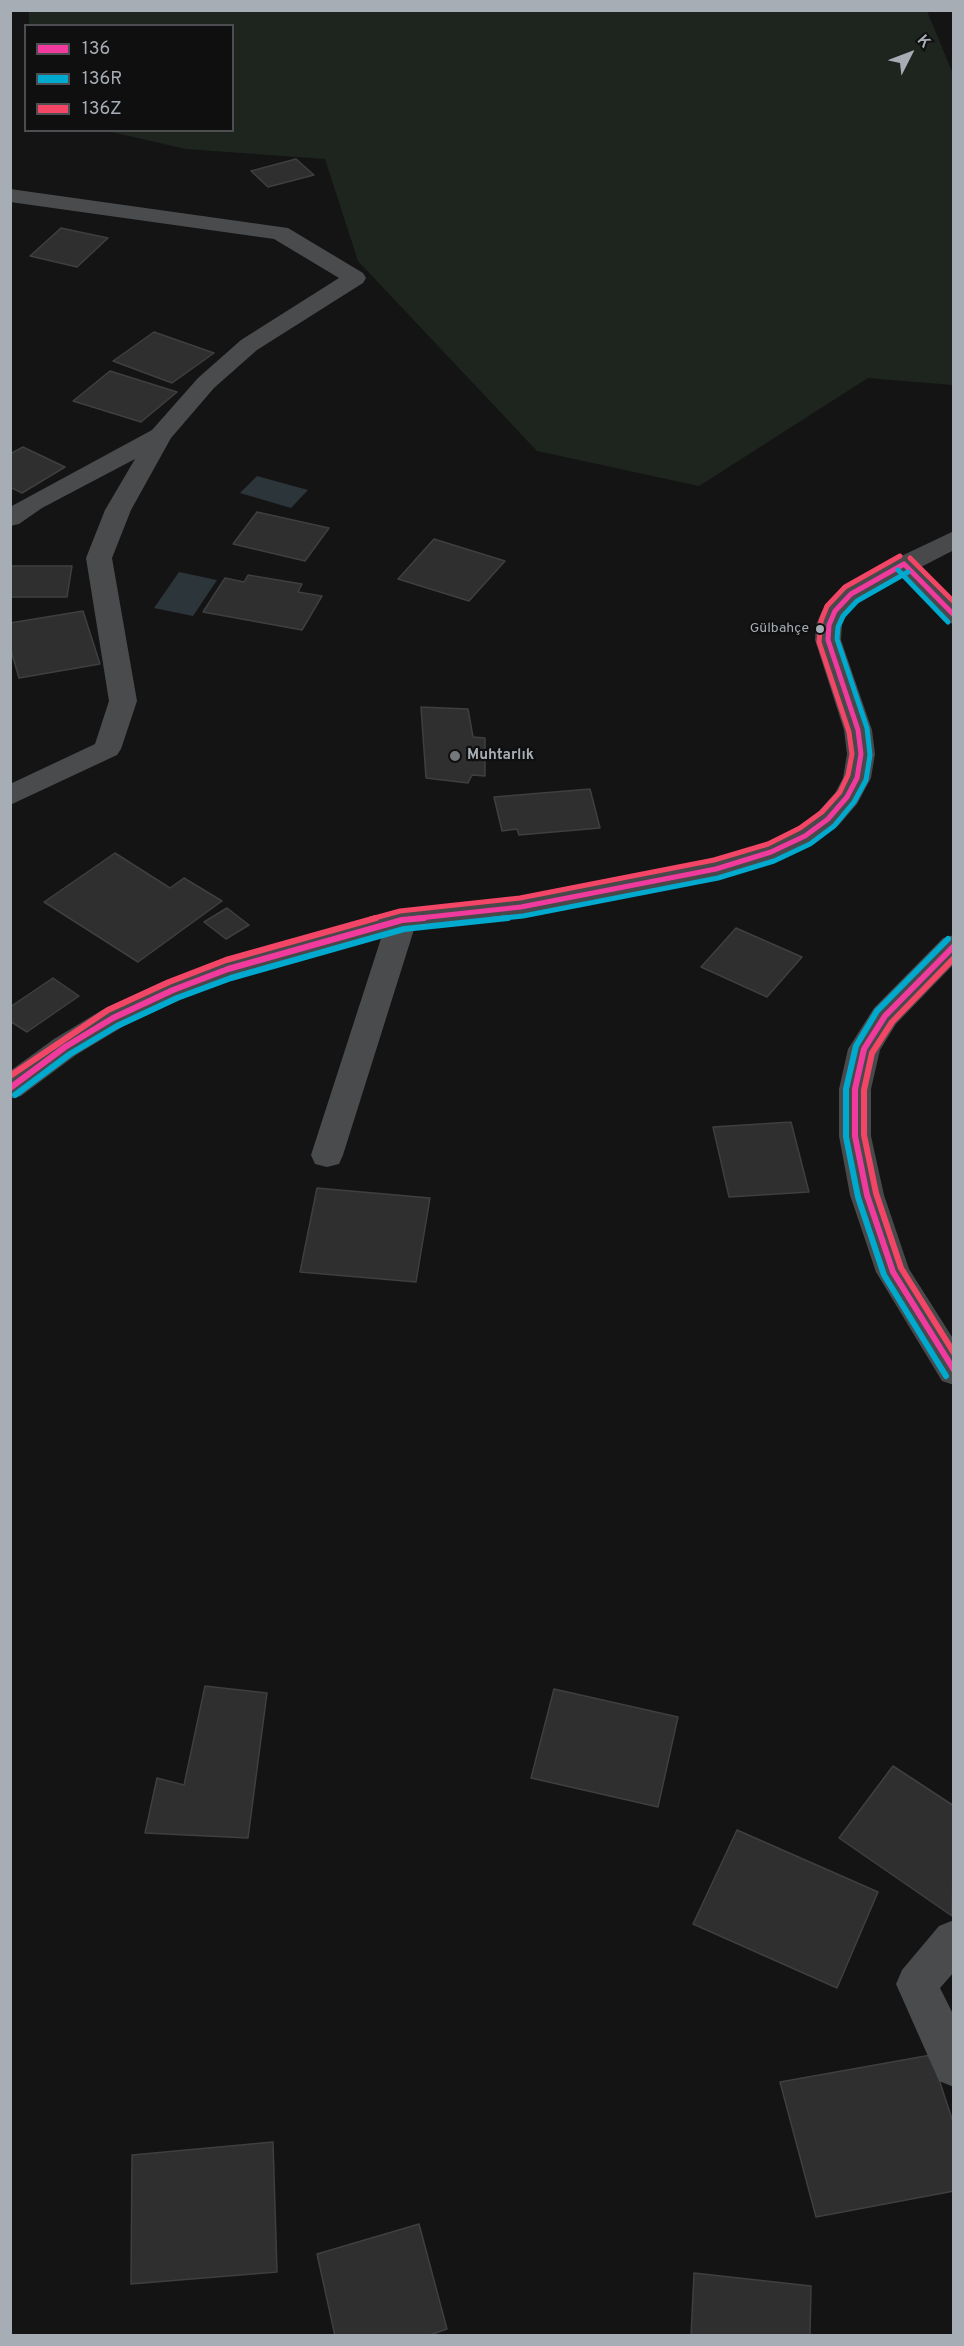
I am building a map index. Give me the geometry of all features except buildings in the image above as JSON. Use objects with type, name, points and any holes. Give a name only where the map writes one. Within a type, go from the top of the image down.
[{"type":"street","points":[[10,195],[280,233],[355,278],[249,345],[206,383],[160,435],[118,510],[99,558],[123,701],[106,749],[10,796]]},
{"type":"street","points":[[10,519],[33,503],[160,435]]},
{"type":"street","points":[[10,1088],[65,1047],[114,1018],[173,990],[238,966],[402,920],[521,907],[716,869],[771,852],[805,836],[828,819],[847,797],[857,778],[861,754],[858,730],[828,640],[829,625],[835,611],[851,594],[954,539]]},
{"type":"street","points":[[904,564],[954,616]]},
{"type":"street","points":[[327,1155],[402,920]]},
{"type":"street","points":[[954,945],[885,1016],[869,1041],[864,1049],[855,1101],[855,1136],[867,1195],[893,1272],[954,1371]]},
{"type":"street","points":[[954,1940],[917,1984],[954,2067]]},
{"type":"shaded area","points":[[29,11],[927,11],[953,74],[953,385],[868,378],[699,486],[537,451],[358,261],[325,159],[186,149],[111,132],[234,132],[234,24],[29,24]]},
{"type":"shaded area","points":[[257,476],[308,490],[291,508],[240,493]]},
{"type":"shaded area","points":[[179,572],[217,580],[193,616],[154,608]]},
{"type":"transit line","name":"136Z","points":[[10,1076],[60,1040],[108,1010],[169,982],[226,960],[400,911],[520,898],[714,860],[768,844],[800,828],[822,812],[840,792],[848,775],[852,754],[849,732],[819,642],[821,621],[827,606],[845,587],[900,556]]},
{"type":"transit line","name":"136Z","points":[[910,558],[954,602]]},
{"type":"transit line","name":"136","points":[[904,564],[954,615]]},
{"type":"transit line","name":"136","points":[[10,1088],[65,1047],[113,1018],[173,990],[228,969],[402,920],[521,907],[716,869],[771,852],[805,836],[828,819],[847,797],[857,778],[861,754],[858,730],[828,640],[829,625],[835,611],[851,594],[904,564]]},
{"type":"transit line","name":"136R","points":[[898,570],[948,622]]},
{"type":"transit line","name":"136R","points":[[15,1095],[70,1054],[117,1026],[177,998],[231,978],[404,929],[523,916],[718,878],[774,861],[810,844],[834,826],[854,802],[866,780],[870,755],[867,728],[837,639],[838,627],[843,616],[857,601],[908,572]]},
{"type":"transit line","name":"136R","points":[[946,1376],[884,1275],[858,1197],[846,1137],[846,1089],[856,1046],[877,1011],[948,939]]},
{"type":"transit line","name":"136","points":[[954,946],[885,1016],[864,1049],[855,1089],[855,1136],[867,1195],[893,1272],[954,1370]]},
{"type":"transit line","name":"136Z","points":[[954,958],[892,1022],[872,1053],[864,1090],[864,1135],[876,1193],[901,1268],[954,1353]]},
{"type":"place","name":"Gülbahçe","points":[[820,629]]},
{"type":"place","name":"Muhtarlık","points":[[455,756]]}]
